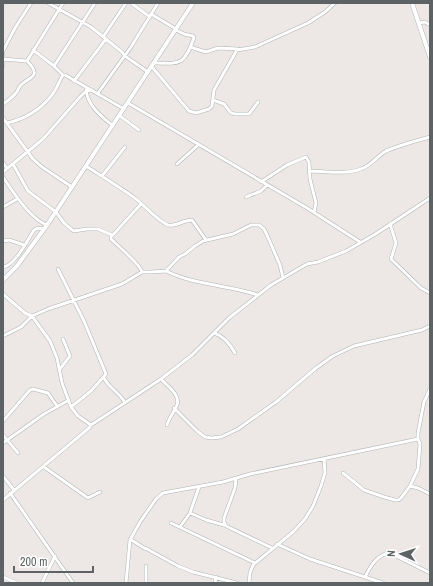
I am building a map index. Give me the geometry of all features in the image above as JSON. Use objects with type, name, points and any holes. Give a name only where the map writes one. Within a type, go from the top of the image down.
[{"type":"main road","points":[[3,280],[17,266],[46,227],[193,3]]},
{"type":"main road","points":[[412,3],[430,57]]},
{"type":"street","points":[[3,66],[3,50],[31,3]]},
{"type":"street","points":[[48,3],[82,22],[148,72]]},
{"type":"street","points":[[26,61],[63,3]]},
{"type":"street","points":[[54,66],[95,3]]},
{"type":"street","points":[[74,81],[105,38],[126,3]]},
{"type":"street","points":[[131,3],[176,30],[194,38],[185,58],[178,63],[153,65]]},
{"type":"street","points":[[98,93],[125,56],[158,3]]},
{"type":"street","points":[[190,47],[206,52],[218,48],[240,49],[255,47],[308,22],[325,12],[335,3]]},
{"type":"street","points":[[419,23],[425,22],[430,25]]},
{"type":"street","points":[[153,65],[189,112],[196,113],[209,109],[212,106],[214,90],[237,50],[240,49]]},
{"type":"street","points":[[33,50],[63,75],[86,89],[98,93],[124,109]]},
{"type":"street","points":[[3,59],[26,61],[31,65],[34,75],[32,78],[23,83],[15,95],[3,104]]},
{"type":"street","points":[[7,124],[22,120],[39,107],[51,96],[63,75]]},
{"type":"street","points":[[86,89],[87,96],[91,104],[113,126]]},
{"type":"street","points":[[3,172],[43,140],[86,89]]},
{"type":"street","points":[[213,100],[224,104],[232,113],[240,115],[248,114],[258,102]]},
{"type":"street","points":[[128,103],[314,212],[360,242]]},
{"type":"street","points":[[120,116],[139,130]]},
{"type":"street","points":[[3,118],[27,152],[42,167],[72,187]]},
{"type":"street","points":[[309,171],[357,171],[367,167],[386,151],[430,137]]},
{"type":"street","points":[[177,164],[198,145]]},
{"type":"street","points":[[102,176],[125,147]]},
{"type":"street","points":[[261,182],[286,165],[304,157],[308,158],[311,185],[316,203],[314,212]]},
{"type":"street","points":[[3,163],[7,168]]},
{"type":"street","points":[[13,164],[28,191],[56,212],[64,223],[74,231],[87,228],[98,229],[112,235]]},
{"type":"street","points":[[86,166],[141,204],[165,224],[168,225],[192,220],[206,240]]},
{"type":"street","points":[[3,177],[17,199],[38,221],[46,227]]},
{"type":"street","points":[[246,197],[261,191],[267,185]]},
{"type":"street","points":[[3,500],[85,432],[90,425],[161,379],[192,355],[235,313],[271,285],[307,264],[318,262],[346,250],[374,235],[430,198]]},
{"type":"street","points":[[3,207],[17,199]]},
{"type":"street","points":[[141,204],[112,235],[111,239],[139,266],[142,272]]},
{"type":"street","points":[[390,224],[396,243],[391,259],[421,288],[430,293]]},
{"type":"street","points":[[166,271],[179,257],[206,240],[233,234],[251,225],[259,225],[264,229],[267,235],[280,265],[283,278]]},
{"type":"street","points":[[3,267],[9,265],[36,228],[46,227]]},
{"type":"street","points":[[3,240],[9,240],[24,245]]},
{"type":"street","points":[[58,270],[84,321],[106,372],[104,378],[72,407]]},
{"type":"street","points":[[3,336],[21,327],[32,316],[48,309],[122,284],[142,272],[166,271],[200,283],[229,287],[258,295]]},
{"type":"street","points":[[3,294],[26,313],[32,316],[50,341],[57,358],[62,383],[72,407],[78,416],[90,425]]},
{"type":"street","points":[[174,408],[197,432],[205,437],[221,437],[238,429],[276,402],[316,368],[333,356],[354,346],[422,330],[430,326]]},
{"type":"street","points":[[214,333],[219,334],[235,353]]},
{"type":"street","points":[[60,369],[70,356],[63,340]]},
{"type":"street","points":[[104,378],[125,403]]},
{"type":"street","points":[[161,379],[176,395],[177,404],[167,425]]},
{"type":"street","points":[[3,421],[30,390],[33,389],[48,392],[57,406]]},
{"type":"street","points":[[343,473],[364,490],[384,498],[399,500],[402,498],[410,486],[418,469],[420,444],[418,439],[424,402],[430,389]]},
{"type":"street","points":[[3,443],[57,406],[69,400]]},
{"type":"street","points":[[3,435],[18,454]]},
{"type":"street","points":[[126,583],[130,539],[140,522],[163,493],[199,487],[250,474],[418,439]]},
{"type":"street","points":[[250,583],[250,573],[255,563],[300,524],[313,506],[325,473],[324,459]]},
{"type":"street","points":[[44,467],[88,498],[100,492]]},
{"type":"street","points":[[3,476],[14,490]]},
{"type":"street","points":[[226,526],[224,518],[235,488],[236,478]]},
{"type":"street","points":[[410,486],[430,494]]},
{"type":"street","points":[[180,528],[190,513],[199,487]]},
{"type":"street","points":[[10,493],[73,583]]},
{"type":"street","points":[[190,513],[226,526],[272,548]]},
{"type":"street","points":[[171,523],[255,563]]},
{"type":"street","points":[[130,539],[178,566],[194,572],[237,583]]},
{"type":"street","points":[[277,544],[310,559],[383,583]]},
{"type":"street","points":[[365,577],[373,563],[390,553],[430,573]]},
{"type":"street","points":[[42,583],[55,556]]},
{"type":"street","points":[[146,566],[146,583]]},
{"type":"street","points":[[3,576],[17,583]]},
{"type":"street","points":[[215,583],[216,577]]}]
